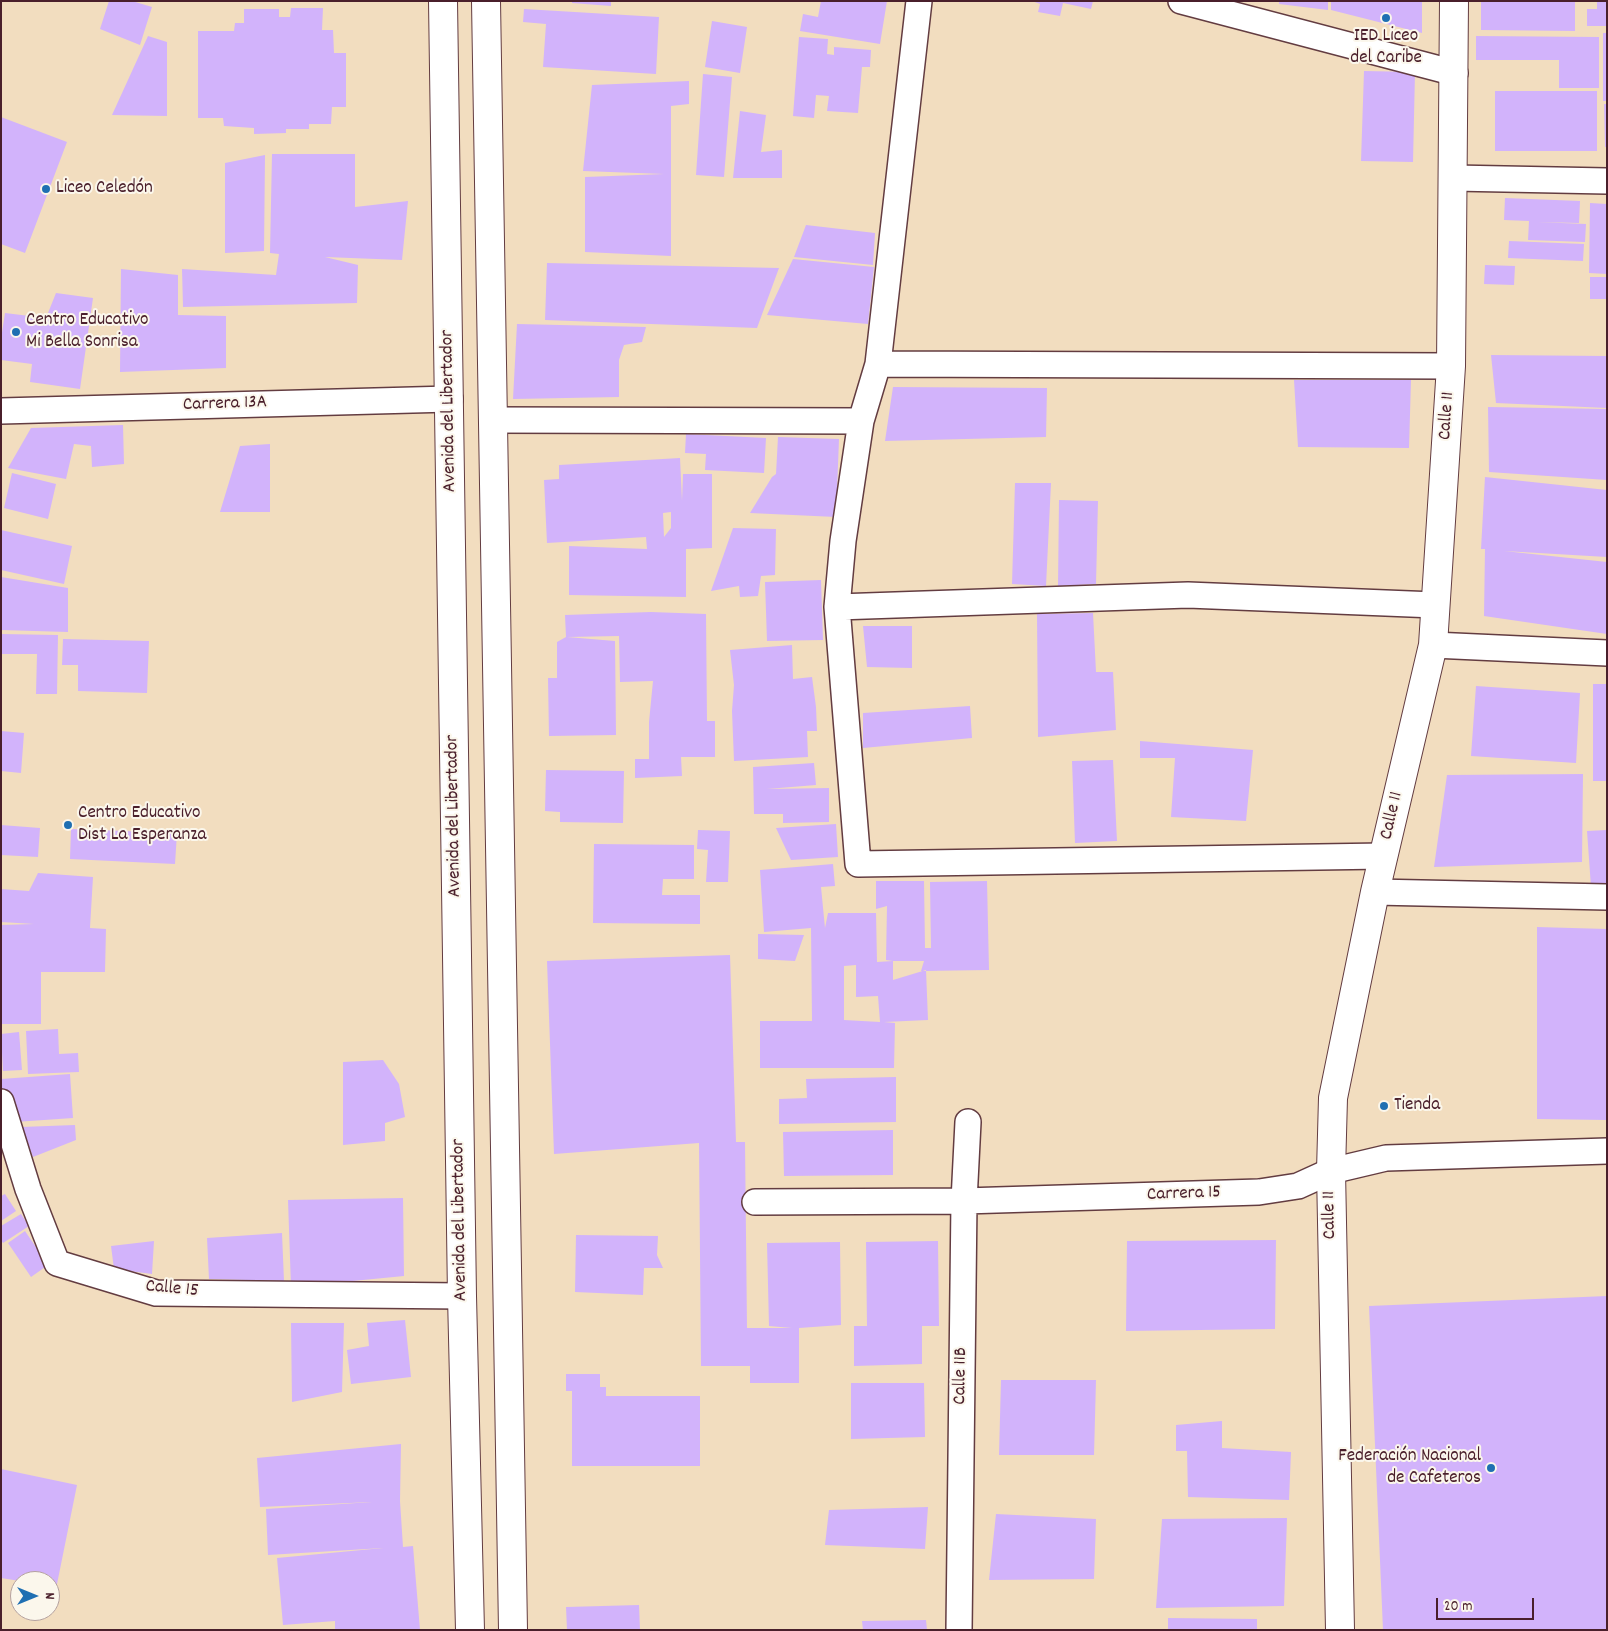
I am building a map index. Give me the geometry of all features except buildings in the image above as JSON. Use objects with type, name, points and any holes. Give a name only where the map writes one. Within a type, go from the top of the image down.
[{"type":"main road","name":"Avenida del Libertador","points":[[443,1],[462,1296],[470,1630]]},
{"type":"main road","points":[[486,1],[513,1630]]},
{"type":"main road","name":"Calle 11","points":[[1340,1630],[1331,1171],[1333,1098],[1375,892],[1433,645],[1451,366],[1455,73],[1454,1]]},
{"type":"street","points":[[919,1],[878,364],[861,421],[843,541],[838,607],[858,864],[1384,856]]},
{"type":"street","points":[[1181,1],[1455,73]]},
{"type":"street","points":[[1453,178],[1607,181]]},
{"type":"street","points":[[878,364],[1451,366]]},
{"type":"street","name":"Carrera 13A","points":[[1,411],[450,399]]},
{"type":"street","points":[[493,420],[861,421]]},
{"type":"street","points":[[838,607],[1188,595],[1435,605]]},
{"type":"street","points":[[1433,645],[1607,653]]},
{"type":"street","points":[[1375,892],[1607,897]]},
{"type":"street","name":"Calle 15","points":[[1,1102],[28,1189],[57,1263],[156,1293],[462,1296]]},
{"type":"street","name":"Calle 11B","points":[[959,1630],[964,1201],[968,1122]]},
{"type":"street","name":"Carrera 15","points":[[756,1202],[964,1201],[1259,1192],[1298,1186],[1331,1171],[1386,1158],[1607,1151]]},
{"type":"place","name":"IED Liceo del Caribe","points":[[1386,18]]},
{"type":"place","name":"Liceo Celedón","points":[[46,189]]},
{"type":"place","name":"Centro Educativo Mi Bella Sonrisa","points":[[16,332]]},
{"type":"place","name":"Centro Educativo Dist La Esperanza","points":[[68,825]]},
{"type":"place","name":"Tienda","points":[[1384,1106]]},
{"type":"place","name":"Federación Nacional de Cafeteros","points":[[1491,1468]]}]
